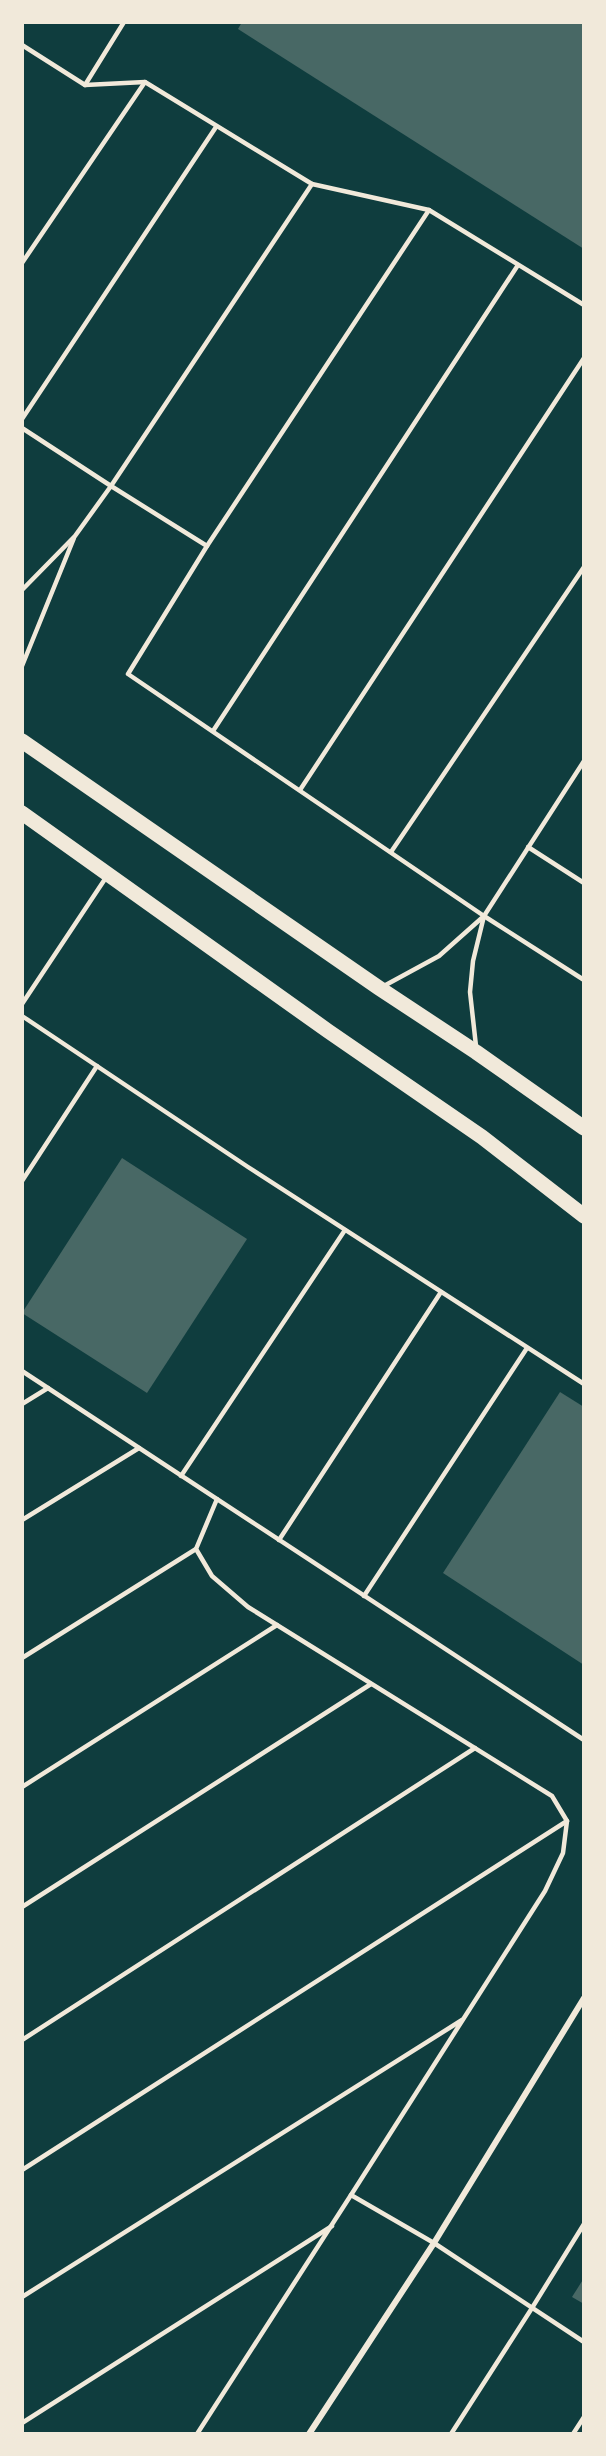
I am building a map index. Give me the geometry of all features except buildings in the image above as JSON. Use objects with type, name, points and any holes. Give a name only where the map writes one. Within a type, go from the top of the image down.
[{"type":"main road","points":[[22,741],[584,1128]]},
{"type":"main road","points":[[22,813],[482,1137],[584,1216]]},
{"type":"street","points":[[309,2433],[434,2243],[584,1998]]},
{"type":"lane","points":[[85,85],[124,22]]},
{"type":"lane","points":[[22,45],[85,85],[145,81],[216,127],[312,184],[429,210],[584,305]]},
{"type":"lane","points":[[22,263],[145,81]]},
{"type":"lane","points":[[22,419],[216,127]]},
{"type":"lane","points":[[22,590],[75,536],[111,486],[312,184]]},
{"type":"lane","points":[[429,210],[207,546],[128,674],[484,916],[584,980]]},
{"type":"lane","points":[[213,731],[518,265]]},
{"type":"lane","points":[[300,790],[584,358]]},
{"type":"lane","points":[[22,428],[207,546]]},
{"type":"lane","points":[[22,666],[75,536]]},
{"type":"lane","points":[[391,852],[584,567]]},
{"type":"lane","points":[[379,988],[439,956],[484,916],[584,761]]},
{"type":"lane","points":[[528,847],[584,883]]},
{"type":"lane","points":[[22,1004],[108,875]]},
{"type":"lane","points":[[476,1052],[470,992],[473,961],[484,916]]},
{"type":"lane","points":[[22,1016],[345,1230],[584,1384]]},
{"type":"lane","points":[[22,1181],[97,1066]]},
{"type":"lane","points":[[181,1476],[345,1230]]},
{"type":"lane","points":[[279,1540],[441,1292]]},
{"type":"lane","points":[[364,1596],[527,1348]]},
{"type":"lane","points":[[22,1371],[584,1740]]},
{"type":"lane","points":[[22,1404],[48,1388]]},
{"type":"lane","points":[[22,1520],[139,1448]]},
{"type":"lane","points":[[22,1658],[196,1550],[217,1499]]},
{"type":"lane","points":[[196,1550],[212,1576],[248,1607],[552,1796],[567,1821],[563,1853],[545,1891],[465,2019],[197,2433]]},
{"type":"lane","points":[[22,1787],[277,1625]]},
{"type":"lane","points":[[22,1907],[371,1684]]},
{"type":"lane","points":[[22,2040],[475,1748]]},
{"type":"lane","points":[[22,2170],[567,1821]]},
{"type":"lane","points":[[22,2297],[465,2019]]},
{"type":"lane","points":[[351,2195],[434,2243],[584,2342]]},
{"type":"lane","points":[[451,2433],[584,2224]]},
{"type":"lane","points":[[22,2423],[332,2226]]},
{"type":"lane","points":[[573,2433],[584,2417]]}]
